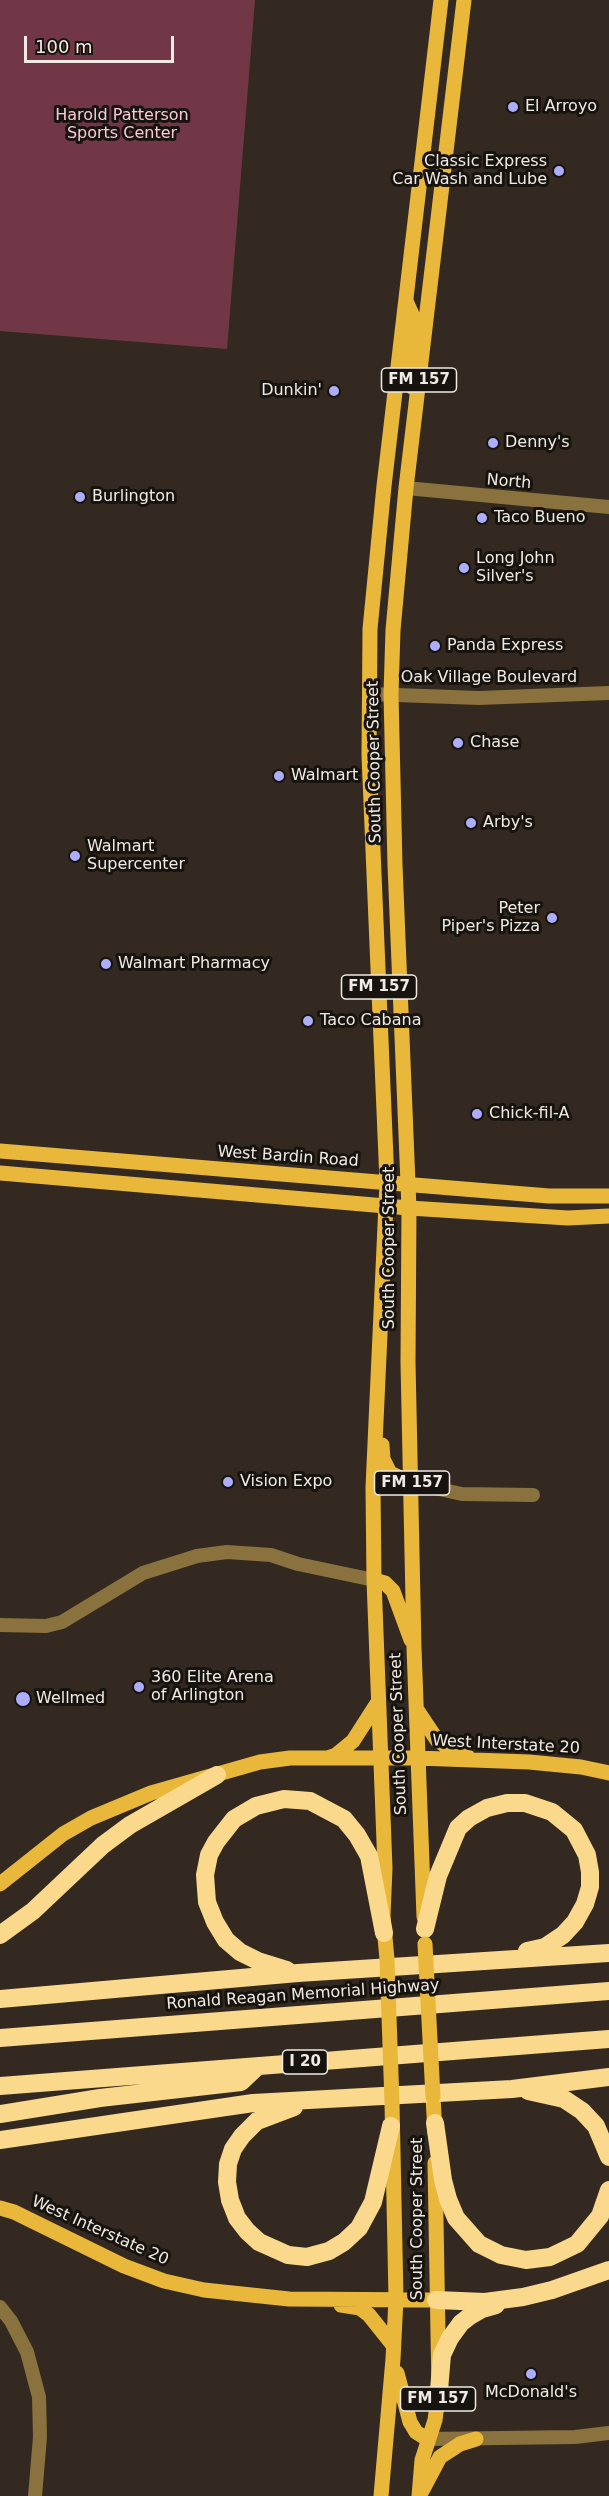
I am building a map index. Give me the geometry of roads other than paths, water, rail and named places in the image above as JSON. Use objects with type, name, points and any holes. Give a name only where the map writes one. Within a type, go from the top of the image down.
[{"type":"highway","points":[[0,1935],[33,1911],[103,1845],[130,1825],[217,1775]]},
{"type":"highway","points":[[297,1972],[258,1961],[240,1952],[226,1940],[214,1922],[207,1902],[205,1875],[209,1855],[234,1819],[256,1806],[284,1799],[310,1801],[344,1819],[357,1835],[369,1856],[384,1933]]},
{"type":"highway","points":[[425,1936],[445,1855],[458,1828],[469,1818],[487,1808],[507,1803],[525,1803],[542,1807],[564,1820],[580,1840],[587,1855],[590,1872],[590,1887],[585,1904],[575,1922],[563,1935],[545,1947],[515,1955],[470,1962]]},
{"type":"highway","points":[[0,1999],[297,1972],[609,1953]]},
{"type":"highway","name":"Ronald Reagan Memorial Highway","points":[[0,2038],[609,1991]]},
{"type":"highway","name":"I 20","points":[[0,2086],[609,2038]]},
{"type":"highway","points":[[0,2114],[99,2098],[241,2082],[258,2066]]},
{"type":"highway","points":[[0,2140],[253,2103],[512,2089],[609,2077]]},
{"type":"highway","points":[[512,2089],[541,2092],[564,2099],[582,2111],[596,2126],[609,2157]]},
{"type":"highway","points":[[352,2097],[290,2108],[272,2114],[257,2121],[233,2149],[227,2174],[230,2200],[237,2218],[259,2242],[288,2255],[307,2257],[329,2251],[344,2242],[359,2228],[373,2202],[391,2126]]},
{"type":"highway","points":[[435,2123],[443,2180],[456,2218],[479,2244],[501,2255],[526,2260],[550,2257],[577,2244],[600,2216],[609,2190]]},
{"type":"highway","points":[[439,2390],[442,2355],[450,2338],[461,2323],[482,2309],[552,2290],[609,2270]]},
{"type":"highway","points":[[436,2300],[485,2302],[523,2297]]},
{"type":"main road","name":"South Cooper Street","points":[[381,2496],[393,2352],[396,2252],[374,1580],[373,1487],[387,1182],[374,901],[369,694],[370,628],[441,0]]},
{"type":"main road","name":"South Cooper Street","points":[[419,2496],[422,2460],[435,2420],[439,2390],[435,2123],[417,1758],[408,1362],[409,1208],[395,865],[391,695],[393,630],[406,486],[464,0]]},
{"type":"main road","points":[[417,205],[439,206]]},
{"type":"main road","points":[[406,301],[415,321],[409,382],[418,390]]},
{"type":"main road","points":[[393,414],[403,416],[404,421],[400,465],[406,486]]},
{"type":"main road","name":"West Bardin Road","points":[[0,1151],[549,1196],[609,1196]]},
{"type":"main road","points":[[124,1162],[124,1184]]},
{"type":"main road","points":[[0,1173],[409,1208],[551,1217],[609,1216]]},
{"type":"main road","points":[[378,1395],[383,1459],[390,1473],[412,1483]]},
{"type":"main road","points":[[374,1580],[385,1583],[393,1591],[414,1648]]},
{"type":"main road","points":[[325,1759],[336,1755],[353,1742],[378,1702]]},
{"type":"main road","points":[[416,1707],[437,1740],[455,1752],[480,1760]]},
{"type":"main road","name":"West Interstate 20","points":[[0,1884],[63,1834],[91,1818],[151,1793],[260,1762],[290,1758],[417,1758],[571,1766],[609,1773]]},
{"type":"main road","name":"West Interstate 20","points":[[0,2208],[14,2212],[124,2266],[164,2281],[204,2290],[309,2299],[436,2300]]},
{"type":"main road","points":[[309,2299],[360,2308],[369,2315],[393,2352],[404,2409],[410,2422],[416,2432],[427,2439]]},
{"type":"main road","points":[[419,2496],[440,2457],[460,2444],[476,2439]]},
{"type":"street","name":"North","points":[[406,486],[609,507]]},
{"type":"street","name":"Oak Village Boulevard","points":[[369,694],[479,698],[609,693]]},
{"type":"street","points":[[412,1483],[462,1494],[533,1495]]},
{"type":"street","points":[[0,1625],[46,1626],[62,1622],[143,1573],[197,1556],[227,1552],[271,1556],[374,1580]]},
{"type":"street","points":[[0,2307],[11,2321],[27,2352],[39,2397],[40,2437],[35,2496]]},
{"type":"street","points":[[427,2439],[609,2433]]},
{"type":"place","name":"El Arroyo","points":[[513,107]]},
{"type":"place","name":"Classic Express Car Wash and Lube","points":[[559,171]]},
{"type":"place","name":"Dunkin'","points":[[334,391]]},
{"type":"place","name":"Denny's","points":[[493,443]]},
{"type":"place","name":"Burlington","points":[[80,497]]},
{"type":"place","name":"Taco Bueno","points":[[482,518]]},
{"type":"place","name":"Long John Silver's","points":[[464,568]]},
{"type":"place","name":"Panda Express","points":[[435,646]]},
{"type":"place","name":"Chase","points":[[458,743]]},
{"type":"place","name":"Walmart","points":[[279,776]]},
{"type":"place","name":"Arby's","points":[[471,823]]},
{"type":"place","name":"Walmart Supercenter","points":[[75,856]]},
{"type":"place","name":"Peter Piper's Pizza","points":[[552,918]]},
{"type":"place","name":"Walmart Pharmacy","points":[[106,964]]},
{"type":"place","name":"Taco Cabana","points":[[308,1021]]},
{"type":"place","name":"Chick-fil-A","points":[[477,1114]]},
{"type":"place","name":"Vision Expo","points":[[228,1482]]},
{"type":"place","name":"360 Elite Arena of Arlington","points":[[139,1687]]},
{"type":"place","name":"Wellmed","points":[[23,1699]]},
{"type":"place","name":"McDonald's","points":[[531,2374]]},
{"type":"park label","name":"Harold Patterson Sports Center","points":[[122,125]]}]
